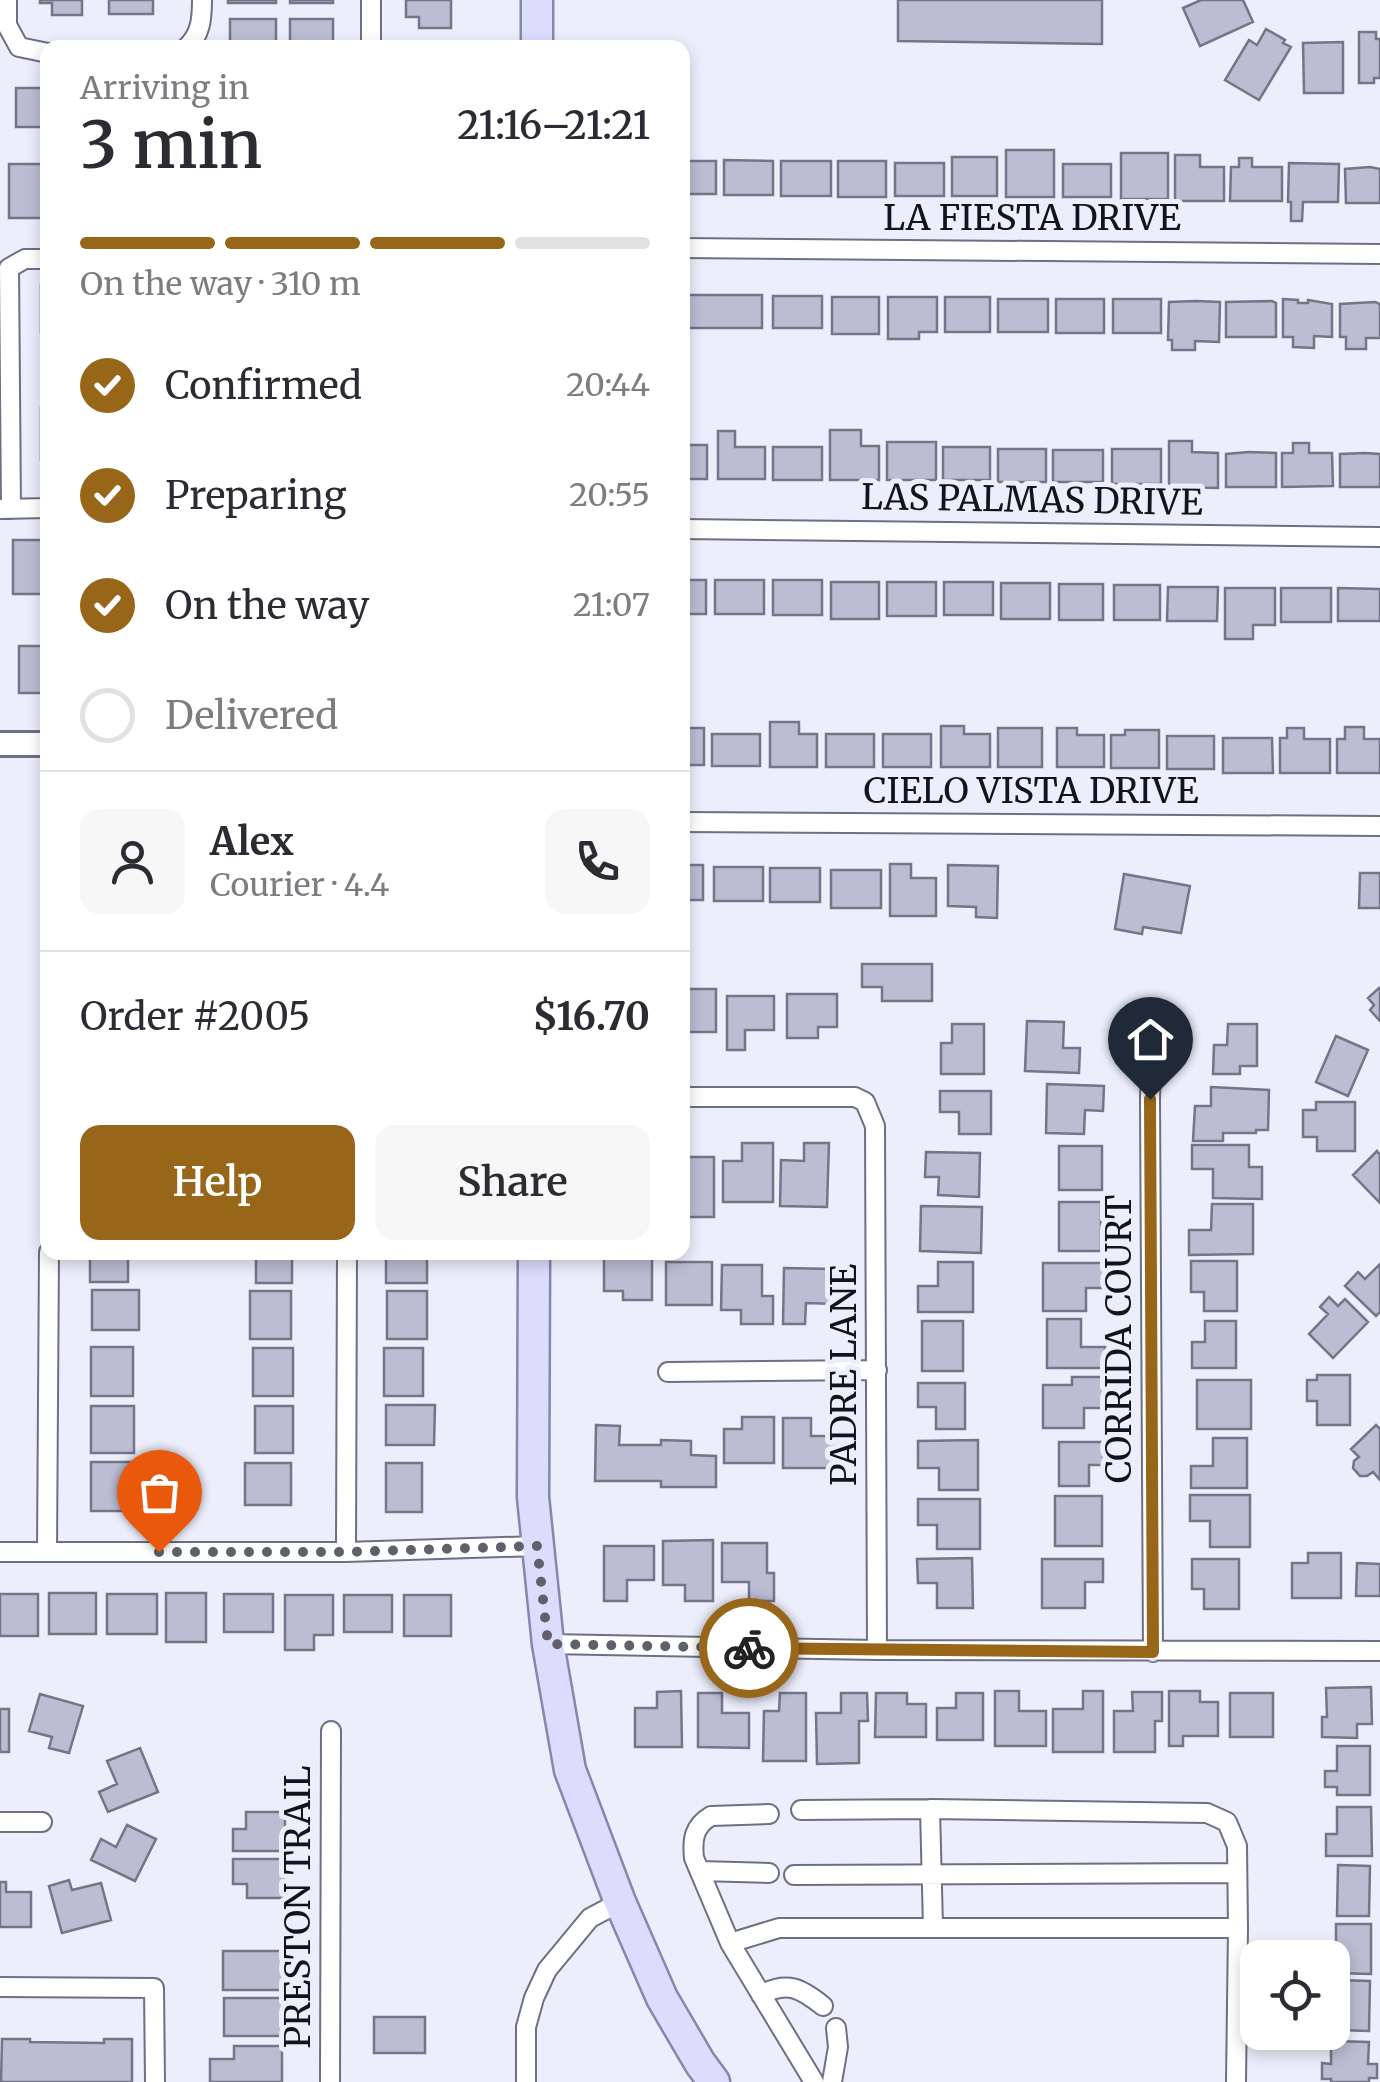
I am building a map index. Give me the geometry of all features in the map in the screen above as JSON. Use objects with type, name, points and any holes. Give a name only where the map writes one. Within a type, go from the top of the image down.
[{"type":"main road","points":[[537,40],[538,0]]},
{"type":"main road","points":[[534,1260],[532,1497],[548,1644],[570,1770],[620,1902],[662,1998],[714,2082]]},
{"type":"street","points":[[7,0],[7,25],[19,47],[40,52]]},
{"type":"street","points":[[194,40],[202,22],[202,0]]},
{"type":"street","points":[[372,0],[372,40]]},
{"type":"street","name":"LA FIESTA DRIVE","points":[[690,248],[1380,254]]},
{"type":"street","points":[[40,259],[25,259],[9,268],[6,509],[40,508]]},
{"type":"street","name":"LAS PALMAS DRIVE","points":[[690,530],[1380,538]]},
{"type":"street","points":[[0,744],[40,744]]},
{"type":"street","name":"CIELO VISTA DRIVE","points":[[690,822],[1380,826]]},
{"type":"street","name":"CORRIDA COURT","points":[[1152,1027],[1153,1652]]},
{"type":"street","name":"PADRE LANE","points":[[690,1097],[854,1097],[866,1102],[875,1126],[877,1650]]},
{"type":"street","points":[[47,1552],[49,1260]]},
{"type":"street","points":[[346,1552],[347,1260]]},
{"type":"street","points":[[668,1372],[878,1370]]},
{"type":"street","points":[[0,1552],[346,1552],[537,1546]]},
{"type":"street","points":[[548,1644],[877,1650],[1380,1651]]},
{"type":"street","name":"PRESTON TRAIL","points":[[330,2082],[331,1731]]},
{"type":"street","points":[[930,1809],[932,1928]]},
{"type":"street","points":[[801,1810],[1207,1813],[1227,1822],[1237,1846],[1238,1872],[1236,2082]]},
{"type":"street","points":[[769,1814],[716,1814],[704,1820],[696,1829],[692,1844],[694,1858],[730,1943],[814,2082]]},
{"type":"street","points":[[0,1822],[42,1822]]},
{"type":"street","points":[[700,1872],[769,1873]]},
{"type":"street","points":[[794,1874],[1238,1872]]},
{"type":"street","points":[[526,2082],[526,2027],[547,1970],[590,1918],[620,1902]]},
{"type":"street","points":[[730,1943],[779,1928],[1238,1928]]},
{"type":"street","points":[[762,1996],[775,1987],[790,1988],[806,1992],[823,2006]]},
{"type":"street","points":[[0,1988],[154,1988],[155,2082]]},
{"type":"street","points":[[832,2082],[838,2047],[836,2028]]},
{"type":"building","points":[[40,0],[82,0],[82,15],[52,15],[52,3]]},
{"type":"building","points":[[109,0],[153,0],[153,14],[109,14]]},
{"type":"building","points":[[276,0],[276,3],[228,3]]},
{"type":"building","points":[[333,0],[333,3],[290,3]]},
{"type":"building","points":[[406,0],[451,0],[451,28],[419,28],[419,17],[406,17]]},
{"type":"building","points":[[898,0],[1102,0],[1102,44],[898,41]]},
{"type":"building","points":[[1201,0],[1243,0],[1253,22],[1200,46],[1183,8]]},
{"type":"building","points":[[230,19],[276,19],[276,40],[230,40]]},
{"type":"building","points":[[290,19],[333,19],[333,40],[290,40]]},
{"type":"building","points":[[1266,29],[1291,47],[1259,100],[1225,80],[1249,40],[1257,45]]},
{"type":"building","points":[[1359,32],[1376,32],[1376,39],[1380,39],[1380,78],[1374,78],[1374,83],[1359,83]]},
{"type":"building","points":[[1343,42],[1343,93],[1304,93],[1303,43]]},
{"type":"building","points":[[16,88],[40,88],[40,127],[16,127]]},
{"type":"building","points":[[1006,150],[1054,150],[1054,197],[1006,197]]},
{"type":"building","points":[[1121,153],[1168,153],[1168,199],[1121,199]]},
{"type":"building","points":[[1175,155],[1200,155],[1200,167],[1224,167],[1224,201],[1175,201]]},
{"type":"building","points":[[952,157],[997,157],[997,196],[952,196]]},
{"type":"building","points":[[1239,158],[1252,158],[1252,167],[1282,167],[1282,201],[1230,201],[1231,167],[1239,167]]},
{"type":"building","points":[[724,160],[773,161],[773,195],[724,195]]},
{"type":"building","points":[[690,161],[716,161],[716,194],[690,194]]},
{"type":"building","points":[[781,161],[831,161],[831,196],[781,196]]},
{"type":"building","points":[[838,161],[886,161],[886,197],[838,197]]},
{"type":"building","points":[[895,163],[944,163],[944,196],[895,196]]},
{"type":"building","points":[[1289,163],[1339,164],[1338,202],[1303,202],[1302,221],[1291,221]]},
{"type":"building","points":[[9,164],[40,164],[40,218],[9,218]]},
{"type":"building","points":[[1063,164],[1111,164],[1111,197],[1063,197]]},
{"type":"building","points":[[1345,169],[1380,169],[1380,203],[1346,203]]},
{"type":"building","points":[[690,295],[762,295],[762,328],[690,328]]},
{"type":"building","points":[[773,296],[822,296],[822,328],[773,328]]},
{"type":"building","points":[[832,297],[879,297],[879,334],[832,334]]},
{"type":"building","points":[[888,297],[937,297],[937,332],[919,332],[919,339],[888,339]]},
{"type":"building","points":[[945,297],[990,297],[990,332],[945,332]]},
{"type":"building","points":[[998,299],[1048,299],[1048,332],[998,332]]},
{"type":"building","points":[[1056,299],[1104,299],[1104,333],[1056,333]]},
{"type":"building","points":[[1113,299],[1161,299],[1161,333],[1113,333]]},
{"type":"building","points":[[1283,299],[1332,304],[1332,337],[1314,336],[1314,348],[1293,347],[1293,337],[1283,337]]},
{"type":"building","points":[[1169,302],[1220,302],[1219,342],[1195,341],[1195,350],[1172,350],[1172,340],[1168,340]]},
{"type":"building","points":[[1226,302],[1276,303],[1276,337],[1226,337]]},
{"type":"building","points":[[1340,304],[1380,304],[1380,338],[1366,338],[1366,349],[1346,349],[1346,337],[1340,337]]},
{"type":"building","points":[[830,430],[861,430],[861,446],[879,446],[879,480],[830,480]]},
{"type":"building","points":[[718,431],[735,431],[735,447],[765,447],[765,479],[718,479]]},
{"type":"building","points":[[1169,441],[1192,441],[1192,452],[1218,453],[1218,488],[1169,487]]},
{"type":"building","points":[[887,442],[936,442],[936,480],[887,480]]},
{"type":"building","points":[[1293,443],[1309,443],[1309,453],[1332,453],[1333,486],[1282,487],[1282,453],[1293,453]]},
{"type":"building","points":[[690,445],[707,445],[707,479],[690,479]]},
{"type":"building","points":[[773,447],[822,447],[822,480],[773,480]]},
{"type":"building","points":[[943,447],[990,447],[990,480],[943,480]]},
{"type":"building","points":[[998,449],[1046,449],[1046,482],[998,482]]},
{"type":"building","points":[[1112,449],[1161,449],[1161,484],[1112,484]]},
{"type":"building","points":[[1053,450],[1103,450],[1103,482],[1053,482]]},
{"type":"building","points":[[1276,453],[1276,487],[1226,487],[1226,454]]},
{"type":"building","points":[[1340,454],[1380,454],[1380,487],[1340,487]]},
{"type":"building","points":[[13,540],[40,540],[40,594],[13,594]]},
{"type":"building","points":[[690,580],[706,580],[706,614],[690,614]]},
{"type":"building","points":[[715,580],[764,580],[764,614],[715,614]]},
{"type":"building","points":[[773,580],[822,580],[822,615],[773,615]]},
{"type":"building","points":[[831,582],[879,582],[879,619],[831,619]]},
{"type":"building","points":[[887,582],[936,582],[936,616],[887,616]]},
{"type":"building","points":[[944,582],[993,582],[993,615],[944,615]]},
{"type":"building","points":[[1001,583],[1050,583],[1050,619],[1001,619]]},
{"type":"building","points":[[1059,584],[1103,584],[1103,620],[1059,620]]},
{"type":"building","points":[[1114,585],[1160,585],[1160,620],[1114,620]]},
{"type":"building","points":[[1168,587],[1218,587],[1217,621],[1167,621]]},
{"type":"building","points":[[1225,588],[1275,588],[1275,625],[1253,625],[1253,639],[1225,639]]},
{"type":"building","points":[[1281,588],[1331,588],[1331,622],[1281,622]]},
{"type":"building","points":[[1338,588],[1380,589],[1380,621],[1338,621]]},
{"type":"building","points":[[19,646],[40,646],[40,693],[19,693]]},
{"type":"building","points":[[770,722],[799,722],[799,734],[817,734],[817,767],[770,767]]},
{"type":"building","points":[[941,726],[964,726],[964,734],[990,734],[990,767],[941,767]]},
{"type":"building","points":[[1345,727],[1364,727],[1364,739],[1380,739],[1380,773],[1337,773],[1337,739],[1345,739]]},
{"type":"building","points":[[690,728],[704,728],[704,765],[690,765]]},
{"type":"building","points":[[998,728],[1042,728],[1042,767],[998,767]]},
{"type":"building","points":[[1057,728],[1077,728],[1077,735],[1104,735],[1104,767],[1057,767]]},
{"type":"building","points":[[1287,728],[1304,728],[1304,739],[1330,739],[1330,773],[1280,773],[1280,738],[1287,738]]},
{"type":"building","points":[[1125,730],[1159,730],[1159,768],[1111,768],[1111,735],[1125,735]]},
{"type":"building","points":[[712,734],[760,734],[760,766],[712,766]]},
{"type":"building","points":[[826,734],[874,734],[874,767],[826,767]]},
{"type":"building","points":[[883,734],[931,734],[931,767],[883,767]]},
{"type":"building","points":[[1167,736],[1214,736],[1214,769],[1167,769]]},
{"type":"building","points":[[1223,738],[1272,738],[1273,773],[1223,773]]},
{"type":"building","points":[[890,864],[911,864],[911,878],[936,878],[936,916],[890,916]]},
{"type":"building","points":[[690,865],[703,865],[703,900],[690,900]]},
{"type":"building","points":[[948,865],[998,866],[997,918],[976,917],[976,907],[948,906]]},
{"type":"building","points":[[714,867],[763,867],[763,901],[714,901]]},
{"type":"building","points":[[770,868],[820,868],[820,902],[770,902]]},
{"type":"building","points":[[831,870],[881,870],[881,908],[831,908]]},
{"type":"building","points":[[1360,873],[1380,873],[1380,908],[1359,908]]},
{"type":"building","points":[[1124,874],[1190,886],[1181,933],[1143,927],[1142,934],[1115,929]]},
{"type":"building","points":[[862,964],[932,964],[932,1001],[882,1001],[882,987],[862,987]]},
{"type":"building","points":[[1379,988],[1380,1021],[1370,1010],[1374,1005],[1368,998]]},
{"type":"building","points":[[690,989],[716,989],[716,1032],[690,1032]]},
{"type":"building","points":[[787,994],[837,994],[837,1027],[818,1027],[818,1038],[787,1038]]},
{"type":"building","points":[[727,996],[774,996],[774,1030],[745,1030],[745,1050],[727,1050]]},
{"type":"building","points":[[1027,1021],[1064,1022],[1063,1048],[1080,1048],[1079,1073],[1025,1071]]},
{"type":"building","points":[[952,1024],[984,1024],[984,1074],[941,1074],[941,1043],[952,1043]]},
{"type":"building","points":[[1228,1024],[1257,1024],[1257,1066],[1240,1066],[1240,1074],[1213,1074],[1214,1045],[1227,1045]]},
{"type":"building","points":[[1336,1036],[1368,1050],[1348,1096],[1316,1082]]},
{"type":"building","points":[[1047,1084],[1104,1086],[1103,1111],[1085,1110],[1084,1134],[1046,1133]]},
{"type":"building","points":[[1211,1087],[1269,1090],[1268,1130],[1223,1133],[1223,1141],[1193,1141],[1195,1106],[1211,1106]]},
{"type":"building","points":[[940,1091],[991,1091],[991,1134],[959,1134],[959,1112],[940,1112]]},
{"type":"building","points":[[1316,1102],[1355,1102],[1355,1151],[1317,1151],[1317,1137],[1303,1137],[1303,1110],[1316,1110]]},
{"type":"building","points":[[742,1143],[773,1143],[773,1202],[723,1202],[723,1161],[742,1161]]},
{"type":"building","points":[[804,1143],[829,1143],[827,1207],[780,1206],[781,1160],[804,1161]]},
{"type":"building","points":[[1192,1145],[1249,1145],[1249,1167],[1262,1167],[1262,1199],[1213,1198],[1213,1169],[1192,1169]]},
{"type":"building","points":[[1059,1146],[1102,1146],[1102,1190],[1059,1190]]},
{"type":"building","points":[[1377,1151],[1380,1155],[1380,1203],[1353,1175]]},
{"type":"building","points":[[926,1152],[980,1153],[979,1197],[938,1195],[939,1177],[925,1177]]},
{"type":"building","points":[[690,1157],[714,1157],[714,1217],[690,1217]]},
{"type":"building","points":[[1059,1202],[1101,1202],[1101,1251],[1059,1251]]},
{"type":"building","points":[[1212,1204],[1253,1204],[1253,1254],[1189,1255],[1189,1230],[1211,1230]]},
{"type":"building","points":[[921,1206],[982,1207],[981,1253],[920,1251]]},
{"type":"building","points":[[90,1260],[128,1260],[128,1282],[90,1282]]},
{"type":"building","points":[[256,1260],[292,1260],[292,1283],[256,1283]]},
{"type":"building","points":[[386,1260],[427,1260],[427,1283],[386,1283]]},
{"type":"building","points":[[604,1260],[652,1260],[652,1300],[623,1300],[623,1291],[604,1291]]},
{"type":"building","points":[[1191,1261],[1237,1261],[1237,1311],[1204,1311],[1204,1292],[1191,1292]]},
{"type":"building","points":[[666,1262],[712,1262],[712,1305],[666,1305]]},
{"type":"building","points":[[938,1262],[973,1262],[973,1312],[918,1312],[918,1286],[938,1286]]},
{"type":"building","points":[[1043,1263],[1104,1263],[1104,1288],[1086,1288],[1086,1311],[1043,1311]]},
{"type":"building","points":[[1380,1264],[1380,1312],[1376,1316],[1345,1286],[1358,1272],[1365,1279]]},
{"type":"building","points":[[722,1265],[762,1265],[762,1296],[773,1296],[773,1324],[741,1324],[741,1310],[721,1310]]},
{"type":"building","points":[[784,1268],[834,1269],[834,1304],[806,1303],[805,1324],[783,1324]]},
{"type":"building","points":[[92,1290],[139,1290],[139,1330],[92,1330]]},
{"type":"building","points":[[250,1291],[291,1291],[291,1339],[250,1339]]},
{"type":"building","points":[[387,1291],[427,1291],[427,1339],[387,1339]]},
{"type":"building","points":[[1329,1297],[1338,1306],[1345,1299],[1368,1322],[1333,1358],[1309,1334],[1328,1314],[1320,1307]]},
{"type":"building","points":[[1047,1319],[1081,1319],[1081,1347],[1105,1347],[1105,1368],[1047,1368]]},
{"type":"building","points":[[922,1321],[963,1321],[963,1371],[922,1371]]},
{"type":"building","points":[[1205,1321],[1236,1321],[1236,1368],[1192,1368],[1192,1342],[1205,1342]]},
{"type":"building","points":[[91,1347],[133,1347],[133,1396],[91,1396]]},
{"type":"building","points":[[253,1348],[293,1348],[293,1396],[253,1396]]},
{"type":"building","points":[[384,1348],[423,1348],[423,1396],[384,1396]]},
{"type":"building","points":[[1317,1375],[1350,1375],[1350,1425],[1317,1425],[1317,1401],[1307,1401],[1307,1380],[1317,1380]]},
{"type":"building","points":[[1072,1377],[1103,1377],[1103,1408],[1084,1408],[1084,1428],[1043,1428],[1043,1385],[1072,1385]]},
{"type":"building","points":[[1197,1380],[1251,1380],[1251,1429],[1197,1429]]},
{"type":"building","points":[[918,1383],[965,1383],[965,1429],[936,1429],[936,1407],[918,1407]]},
{"type":"building","points":[[386,1405],[435,1405],[434,1445],[386,1445]]},
{"type":"building","points":[[91,1406],[134,1406],[134,1453],[91,1453]]},
{"type":"building","points":[[255,1406],[293,1406],[293,1453],[255,1453]]},
{"type":"building","points":[[742,1417],[774,1417],[774,1463],[724,1463],[724,1429],[742,1429]]},
{"type":"building","points":[[783,1418],[811,1418],[811,1436],[834,1436],[834,1468],[783,1468]]},
{"type":"building","points":[[596,1425],[620,1426],[619,1445],[691,1441],[691,1455],[716,1456],[716,1487],[661,1487],[661,1481],[595,1481]]},
{"type":"building","points":[[1376,1425],[1380,1429],[1380,1480],[1373,1472],[1360,1476],[1353,1468],[1359,1457],[1351,1449]]},
{"type":"building","points":[[1213,1438],[1247,1438],[1247,1488],[1191,1488],[1191,1466],[1213,1466]]},
{"type":"building","points":[[978,1440],[978,1490],[939,1490],[939,1468],[918,1468],[918,1441]]},
{"type":"building","points":[[1059,1442],[1103,1442],[1103,1465],[1089,1465],[1089,1486],[1059,1486]]},
{"type":"building","points":[[91,1462],[132,1462],[132,1511],[91,1511]]},
{"type":"building","points":[[245,1463],[291,1463],[291,1505],[245,1505]]},
{"type":"building","points":[[386,1463],[422,1463],[422,1512],[386,1512]]},
{"type":"building","points":[[1190,1495],[1250,1495],[1250,1547],[1210,1547],[1210,1521],[1190,1521]]},
{"type":"building","points":[[1055,1496],[1102,1496],[1102,1546],[1055,1546]]},
{"type":"building","points":[[918,1499],[980,1499],[980,1549],[937,1549],[937,1525],[918,1525]]},
{"type":"building","points":[[713,1540],[713,1601],[685,1601],[685,1585],[663,1585],[663,1541]]},
{"type":"building","points":[[722,1543],[767,1543],[767,1573],[774,1573],[774,1601],[749,1601],[749,1582],[722,1582]]},
{"type":"building","points":[[604,1546],[654,1546],[654,1580],[627,1580],[627,1601],[604,1601]]},
{"type":"building","points":[[1308,1553],[1341,1553],[1341,1598],[1292,1598],[1292,1563],[1308,1563]]},
{"type":"building","points":[[972,1558],[973,1608],[937,1608],[937,1583],[918,1583],[917,1559]]},
{"type":"building","points":[[1042,1559],[1103,1559],[1103,1582],[1085,1582],[1085,1608],[1042,1608]]},
{"type":"building","points":[[1192,1559],[1239,1559],[1239,1609],[1204,1609],[1204,1589],[1192,1589]]},
{"type":"building","points":[[1357,1563],[1380,1564],[1380,1596],[1356,1596]]},
{"type":"building","points":[[49,1593],[96,1593],[96,1634],[49,1634]]},
{"type":"building","points":[[166,1593],[206,1593],[206,1642],[166,1642]]},
{"type":"building","points":[[0,1594],[38,1594],[38,1636],[0,1636]]},
{"type":"building","points":[[107,1594],[157,1594],[157,1634],[107,1634]]},
{"type":"building","points":[[224,1594],[273,1594],[273,1632],[224,1632]]},
{"type":"building","points":[[285,1595],[333,1595],[333,1635],[314,1635],[314,1650],[285,1650]]},
{"type":"building","points":[[344,1595],[392,1595],[392,1632],[344,1632]]},
{"type":"building","points":[[404,1595],[451,1595],[451,1636],[404,1636]]},
{"type":"building","points":[[1371,1687],[1372,1724],[1357,1724],[1357,1738],[1322,1737],[1322,1717],[1327,1717],[1326,1688]]},
{"type":"building","points":[[681,1691],[682,1747],[635,1747],[635,1708],[657,1708],[657,1692]]},
{"type":"building","points":[[995,1691],[1019,1691],[1019,1711],[1046,1711],[1046,1746],[995,1746]]},
{"type":"building","points":[[1083,1691],[1103,1691],[1103,1752],[1053,1752],[1053,1709],[1083,1709]]},
{"type":"building","points":[[1169,1691],[1200,1691],[1200,1702],[1218,1702],[1218,1736],[1183,1736],[1183,1746],[1169,1746]]},
{"type":"building","points":[[1132,1692],[1162,1692],[1162,1721],[1155,1721],[1155,1752],[1114,1752],[1114,1711],[1133,1711]]},
{"type":"building","points":[[698,1693],[722,1693],[722,1713],[749,1713],[749,1748],[698,1747]]},
{"type":"building","points":[[780,1693],[806,1693],[806,1761],[763,1761],[764,1711],[779,1711]]},
{"type":"building","points":[[841,1693],[867,1693],[868,1721],[859,1721],[859,1763],[817,1764],[816,1713],[841,1713]]},
{"type":"building","points":[[876,1693],[907,1693],[907,1704],[926,1704],[926,1737],[875,1737]]},
{"type":"building","points":[[956,1693],[983,1693],[983,1740],[937,1740],[937,1708],[956,1708]]},
{"type":"building","points":[[1230,1693],[1273,1693],[1273,1737],[1230,1737]]},
{"type":"building","points":[[40,1694],[83,1706],[69,1753],[49,1748],[52,1737],[29,1731]]},
{"type":"building","points":[[0,1709],[9,1709],[9,1752],[0,1752]]},
{"type":"building","points":[[1337,1746],[1370,1746],[1370,1795],[1337,1795],[1337,1787],[1325,1787],[1325,1771],[1337,1771]]},
{"type":"building","points":[[140,1748],[158,1792],[108,1812],[99,1792],[117,1784],[107,1761]]},
{"type":"building","points":[[1337,1807],[1371,1807],[1372,1856],[1326,1856],[1326,1834],[1337,1834]]},
{"type":"building","points":[[246,1812],[285,1812],[285,1851],[233,1851],[233,1829],[246,1829]]},
{"type":"building","points":[[127,1825],[156,1839],[135,1881],[91,1860],[101,1839],[116,1847]]},
{"type":"building","points":[[233,1859],[284,1859],[284,1898],[247,1898],[247,1884],[233,1884]]},
{"type":"building","points":[[1338,1865],[1370,1866],[1369,1916],[1337,1916]]},
{"type":"building","points":[[69,1880],[72,1890],[101,1883],[111,1920],[62,1933],[49,1886]]},
{"type":"building","points":[[0,1882],[6,1882],[6,1892],[31,1892],[31,1927],[0,1927]]},
{"type":"building","points":[[1336,1924],[1371,1924],[1371,1974],[1350,1973],[1350,1940],[1336,1940]]},
{"type":"building","points":[[223,1951],[285,1951],[285,1990],[223,1990]]},
{"type":"building","points":[[1350,1980],[1370,1981],[1369,2031],[1350,2030]]},
{"type":"building","points":[[224,1998],[286,1998],[286,2036],[224,2036]]},
{"type":"building","points":[[374,2017],[425,2017],[425,2053],[374,2053]]},
{"type":"building","points":[[2,2039],[104,2043],[104,2039],[132,2039],[132,2082],[1,2082]]},
{"type":"building","points":[[1350,2042],[1369,2042],[1368,2064],[1377,2064],[1377,2078],[1369,2078],[1369,2082],[1322,2079],[1322,2063],[1331,2064],[1331,2050],[1350,2050]]},
{"type":"building","points":[[234,2046],[282,2046],[282,2082],[210,2082],[210,2059],[234,2059]]},
{"type":"way so far","points":[[159,1552],[537,1546],[548,1644],[749,1648]]},
{"type":"route","points":[[749,1648],[1153,1652],[1150,1099]]}]
